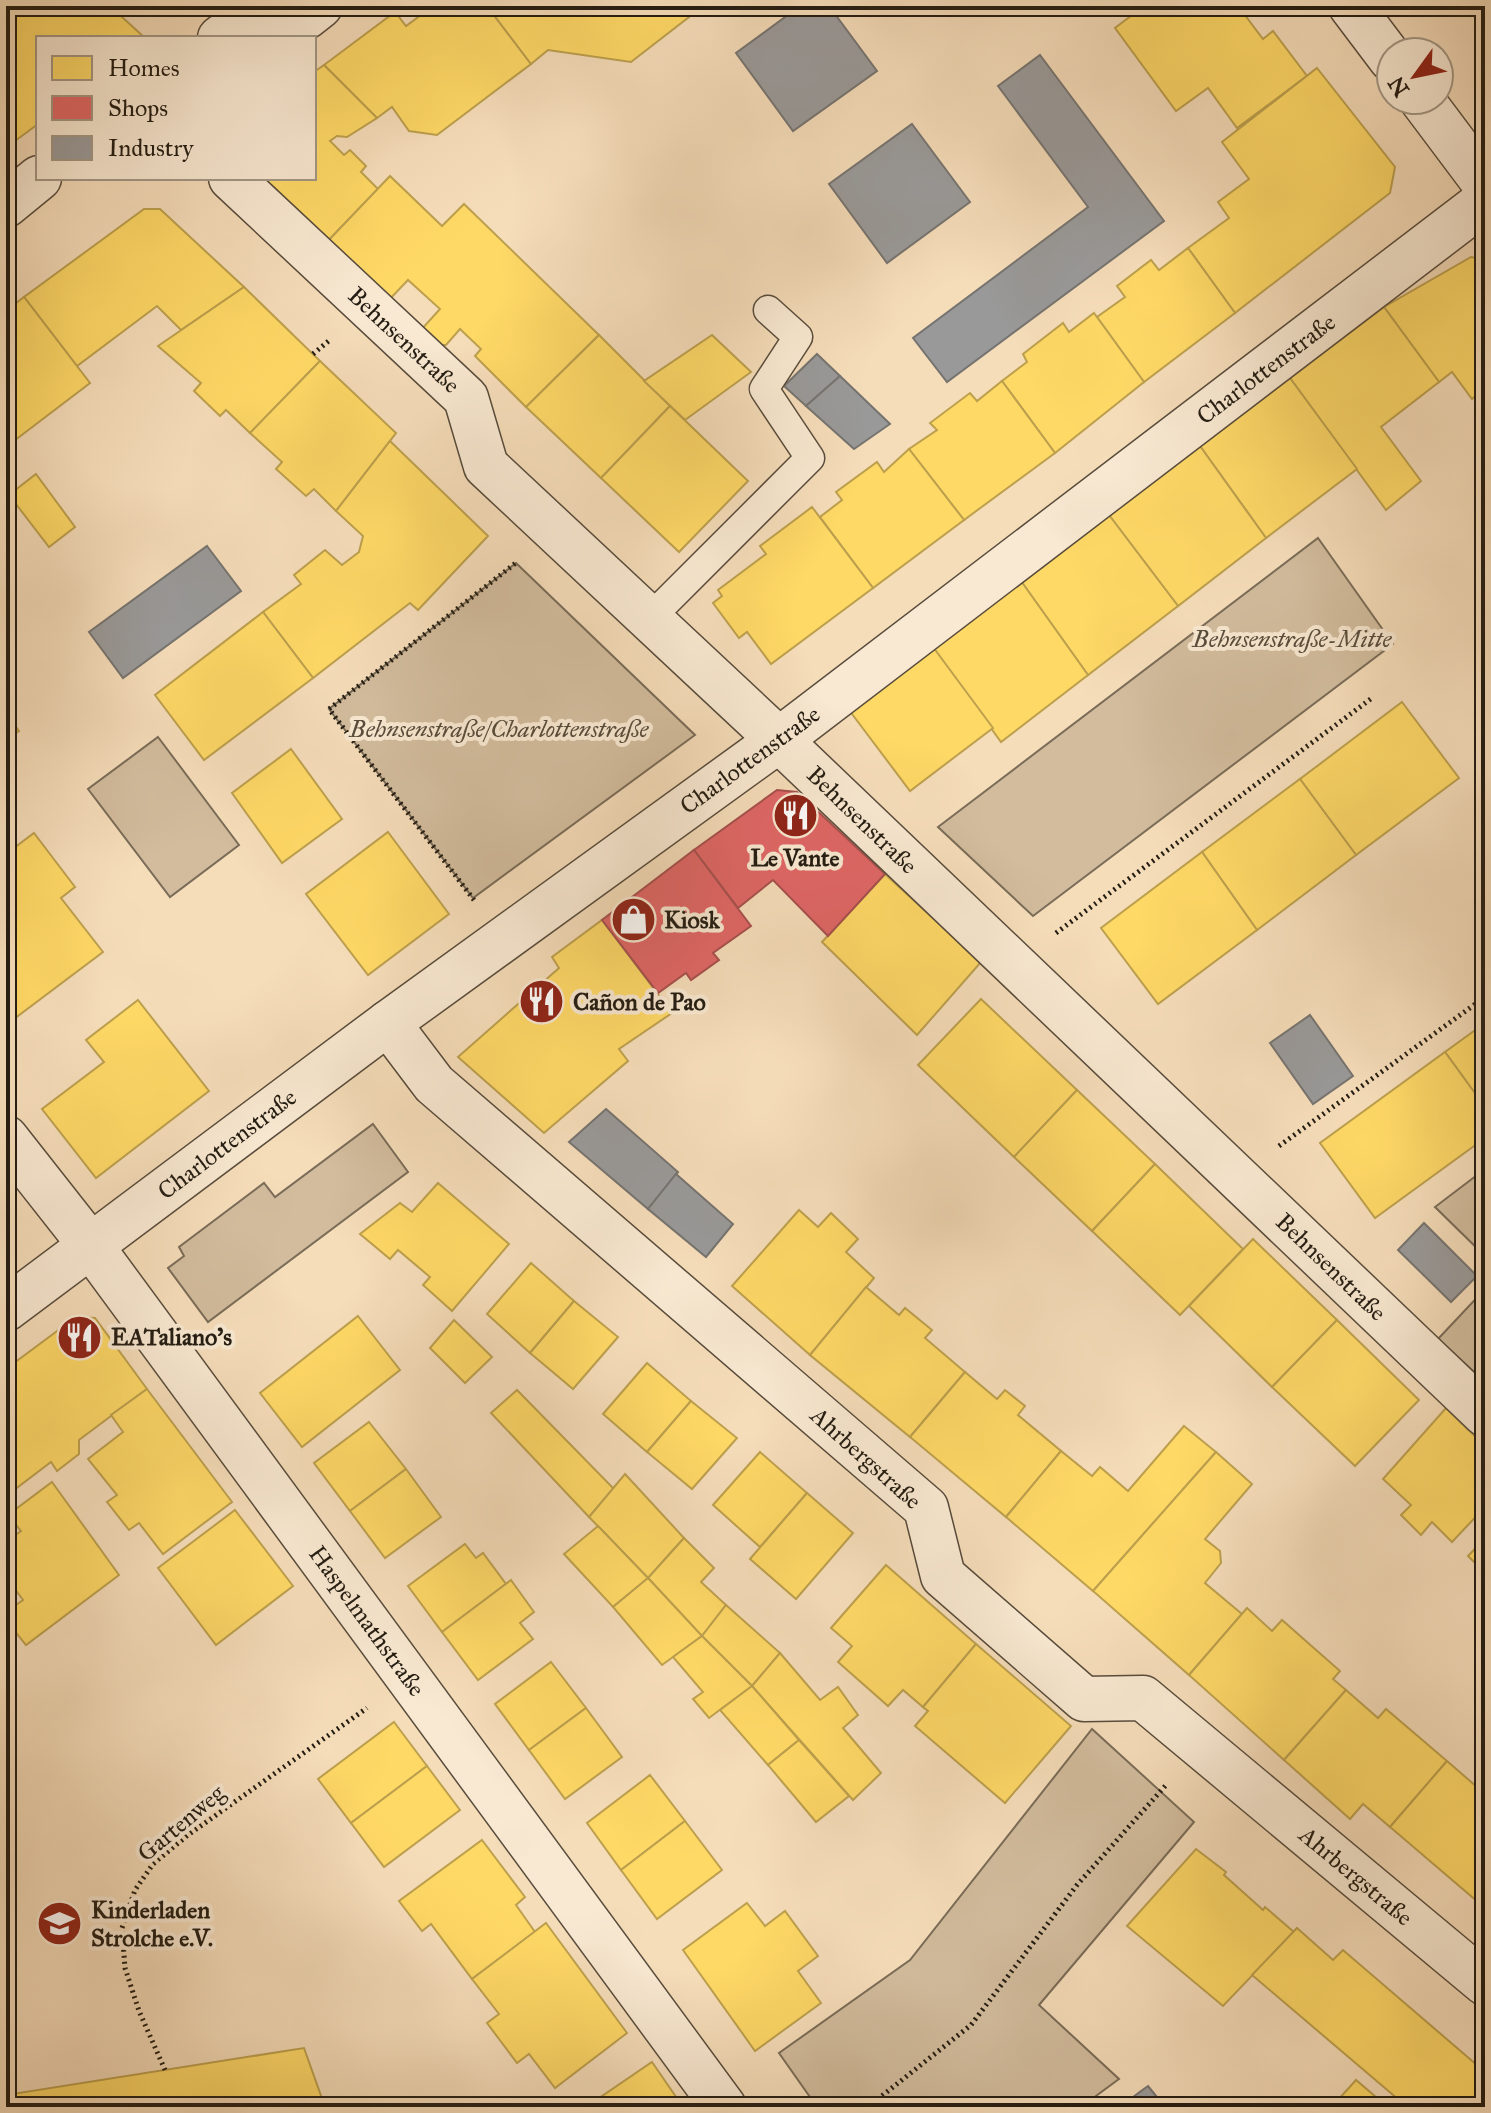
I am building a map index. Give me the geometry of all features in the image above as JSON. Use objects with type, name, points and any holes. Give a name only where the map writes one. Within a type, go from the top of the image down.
[{"type":"street","points":[[216,25],[306,17],[320,6]]},
{"type":"street","points":[[1351,6],[1375,38]]},
{"type":"street","points":[[1434,116],[1485,184]]},
{"type":"street","points":[[6,205],[37,180]]},
{"type":"street","name":"Behnsenstraße","points":[[233,180],[466,398],[486,466],[779,740],[1485,1414]]},
{"type":"street","name":"Charlottenstraße","points":[[6,1309],[388,1023],[779,740],[1485,201]]},
{"type":"street","name":"Ahrbergstraße","points":[[388,1023],[434,1084],[926,1508],[943,1576],[1084,1699],[1143,1698],[1485,1983]]},
{"type":"street","name":"Haspelmathstraße","points":[[6,1138],[91,1246],[724,2107]]},
{"type":"lane","points":[[649,619],[810,458],[764,389],[798,337],[768,310]]},
{"type":"path","points":[[6,298],[12,306]]},
{"type":"path","points":[[504,939],[329,709],[556,532]]},
{"type":"path","points":[[1013,964],[1372,698]]},
{"type":"path","points":[[1236,1177],[1485,997]]},
{"type":"path","name":"Gartenweg","points":[[165,2070],[139,2011],[125,1968],[122,1928],[135,1890],[153,1864],[188,1835],[294,1757],[409,1679]]},
{"type":"path","points":[[868,2107],[971,2025],[1077,1885],[1201,1746]]},
{"type":"green space","name":"Behnsenstraße-Mitte","points":[[1318,538],[1393,644],[1033,916],[938,827]]},
{"type":"green space","name":"Behnsenstraße/Charlottenstraße","points":[[516,563],[695,735],[473,898],[329,709]]},
{"type":"green space","points":[[158,737],[239,845],[170,897],[88,789]]},
{"type":"green space","points":[[373,1124],[408,1172],[208,1322],[168,1268],[184,1256],[179,1247],[264,1183],[275,1197]]},
{"type":"green space","points":[[1485,1169],[1485,1256],[1435,1207]]},
{"type":"green space","points":[[1485,1289],[1485,1382],[1438,1339]]},
{"type":"green space","points":[[1092,1729],[1194,1822],[1039,2005],[1119,2079],[1081,2107],[817,2107],[779,2053],[910,1960]]},
{"type":"building: Homes","points":[[6,6],[110,6],[143,36],[36,36],[36,125],[11,144],[6,138]]},
{"type":"building: Homes","points":[[433,6],[487,6],[531,64],[437,135],[409,131],[392,107],[377,118],[324,65],[395,12],[406,26]]},
{"type":"building: Homes","points":[[487,6],[680,6],[689,17],[631,62],[548,50],[531,64]]},
{"type":"building: Homes","points":[[1144,6],[1238,6],[1263,39],[1273,31],[1307,76],[1237,128],[1208,88],[1176,111],[1115,28]]},
{"type":"building: Homes","points":[[324,65],[377,118],[347,137],[337,136],[330,141],[344,155],[350,150],[366,166],[361,172],[378,189],[325,244],[260,180],[316,180],[316,71]]},
{"type":"building: Homes","points":[[1317,68],[1395,167],[1390,193],[1235,313],[1188,248],[1229,218],[1218,202],[1249,179],[1222,142]]},
{"type":"building: Homes","points":[[390,176],[442,226],[464,204],[599,335],[526,407],[475,356],[481,349],[460,329],[446,345],[435,345],[420,331],[440,309],[408,280],[387,302],[325,244]]},
{"type":"building: Homes","points":[[144,209],[160,209],[244,287],[181,330],[157,306],[77,366],[24,297]]},
{"type":"building: Homes","points":[[1188,248],[1235,313],[1144,382],[1097,317],[1125,297],[1117,286],[1151,260],[1159,270]]},
{"type":"building: Homes","points":[[1471,257],[1485,260],[1485,400],[1480,392],[1472,399],[1452,372],[1439,382],[1384,307]]},
{"type":"building: Homes","points":[[244,287],[320,361],[250,433],[226,410],[220,416],[194,391],[201,383],[158,346]]},
{"type":"building: Homes","points":[[24,297],[90,383],[6,447],[6,311]]},
{"type":"building: Homes","points":[[1384,307],[1439,382],[1381,427],[1421,481],[1386,510],[1290,378]]},
{"type":"building: Homes","points":[[1094,313],[1144,382],[1055,453],[1002,381],[1027,362],[1023,354],[1063,323],[1069,332]]},
{"type":"building: Homes","points":[[599,335],[670,406],[601,478],[526,407]]},
{"type":"building: Homes","points":[[712,335],[751,372],[685,420],[644,381]]},
{"type":"building: Homes","points":[[320,361],[396,433],[336,511],[314,489],[306,496],[276,469],[282,462],[250,433]]},
{"type":"building: Homes","points":[[1290,378],[1357,469],[1266,538],[1200,446]]},
{"type":"building: Homes","points":[[1002,381],[1055,453],[964,520],[909,449],[937,430],[930,423],[970,393],[977,401]]},
{"type":"building: Homes","points":[[670,406],[748,481],[679,552],[601,478]]},
{"type":"building: Homes","points":[[390,441],[488,536],[418,610],[410,603],[313,678],[263,612],[301,584],[294,575],[325,550],[342,565],[359,552],[363,536],[336,511]]},
{"type":"building: Homes","points":[[1200,446],[1266,538],[1178,606],[1109,515]]},
{"type":"building: Homes","points":[[909,449],[964,520],[873,588],[820,517],[842,500],[836,492],[877,462],[884,472]]},
{"type":"building: Homes","points":[[36,474],[75,527],[49,547],[9,495]]},
{"type":"building: Homes","points":[[812,507],[873,588],[771,664],[747,632],[739,638],[713,603],[722,596],[718,590],[766,554],[760,546]]},
{"type":"building: Homes","points":[[1109,515],[1178,606],[1088,675],[1021,581]]},
{"type":"building: Homes","points":[[1021,581],[1088,675],[1001,742],[933,647]]},
{"type":"building: Homes","points":[[263,612],[313,678],[204,760],[155,695]]},
{"type":"building: Homes","points":[[933,647],[993,728],[910,791],[849,710]]},
{"type":"building: Homes","points":[[1402,702],[1459,778],[1356,855],[1300,779]]},
{"type":"building: Homes","points":[[6,713],[19,731],[6,740]]},
{"type":"building: Homes","points":[[291,749],[342,819],[282,863],[232,793]]},
{"type":"building: Homes","points":[[1300,779],[1356,855],[1257,930],[1202,852]]},
{"type":"building: Homes","points":[[388,832],[449,914],[368,975],[306,894]]},
{"type":"building: Homes","points":[[34,833],[75,887],[61,898],[103,952],[6,1025],[6,854]]},
{"type":"building: Homes","points":[[1202,852],[1257,930],[1158,1004],[1101,928]]},
{"type":"building: Homes","points":[[885,874],[981,962],[917,1035],[822,942]]},
{"type":"building: Homes","points":[[602,920],[672,1013],[619,1049],[628,1061],[544,1133],[458,1057],[559,968],[552,957]]},
{"type":"building: Homes","points":[[981,999],[1077,1090],[1014,1157],[918,1065]]},
{"type":"building: Homes","points":[[138,1000],[209,1091],[96,1178],[42,1109],[104,1062],[86,1040]]},
{"type":"building: Homes","points":[[1485,1023],[1485,1107],[1445,1052]]},
{"type":"building: Homes","points":[[1445,1052],[1485,1107],[1485,1138],[1375,1218],[1320,1143]]},
{"type":"building: Homes","points":[[1077,1090],[1155,1164],[1092,1231],[1014,1157]]},
{"type":"building: Homes","points":[[1155,1164],[1243,1249],[1180,1315],[1092,1231]]},
{"type":"building: Homes","points":[[438,1183],[509,1244],[452,1311],[423,1285],[430,1277],[398,1250],[390,1259],[360,1234],[400,1203],[412,1212]]},
{"type":"building: Homes","points":[[799,1210],[818,1227],[831,1213],[858,1239],[846,1252],[874,1278],[810,1355],[732,1286]]},
{"type":"building: Homes","points":[[1253,1239],[1337,1320],[1272,1387],[1189,1306]]},
{"type":"building: Homes","points":[[531,1263],[574,1301],[530,1353],[487,1314]]},
{"type":"building: Homes","points":[[866,1287],[899,1315],[905,1308],[932,1330],[925,1338],[965,1372],[910,1437],[810,1355]]},
{"type":"building: Homes","points":[[574,1301],[618,1337],[573,1389],[530,1353]]},
{"type":"building: Homes","points":[[358,1316],[400,1370],[302,1447],[260,1393]]},
{"type":"building: Homes","points":[[76,1317],[95,1318],[147,1389],[79,1440],[79,1454],[57,1471],[51,1462],[14,1490],[6,1480],[6,1369]]},
{"type":"building: Homes","points":[[454,1320],[492,1357],[465,1383],[430,1348]]},
{"type":"building: Homes","points":[[1337,1320],[1419,1400],[1355,1466],[1272,1387]]},
{"type":"building: Homes","points":[[647,1363],[691,1401],[647,1452],[603,1414]]},
{"type":"building: Homes","points":[[965,1372],[997,1399],[1005,1390],[1025,1406],[1018,1415],[1061,1451],[1006,1517],[910,1437]]},
{"type":"building: Homes","points":[[147,1389],[232,1502],[163,1554],[139,1523],[129,1530],[107,1502],[117,1495],[88,1459],[123,1432],[111,1415]]},
{"type":"building: Homes","points":[[517,1390],[614,1489],[589,1517],[491,1413]]},
{"type":"building: Homes","points":[[691,1401],[737,1438],[692,1489],[647,1452]]},
{"type":"building: Homes","points":[[1446,1408],[1485,1446],[1485,1507],[1452,1542],[1432,1522],[1421,1535],[1401,1515],[1411,1505],[1383,1479]]},
{"type":"building: Homes","points":[[369,1422],[406,1469],[350,1511],[314,1463]]},
{"type":"building: Homes","points":[[1184,1426],[1216,1452],[1093,1591],[1006,1517],[1061,1451],[1092,1476],[1100,1467],[1128,1491]]},
{"type":"building: Homes","points":[[760,1452],[807,1493],[760,1547],[713,1505]]},
{"type":"building: Homes","points":[[1216,1452],[1252,1484],[1205,1539],[1220,1551],[1221,1563],[1205,1583],[1242,1614],[1189,1675],[1093,1591]]},
{"type":"building: Homes","points":[[406,1469],[441,1517],[385,1558],[350,1511]]},
{"type":"building: Homes","points":[[625,1474],[684,1538],[648,1578],[589,1517]]},
{"type":"building: Homes","points":[[52,1482],[119,1575],[26,1645],[6,1620],[6,1612],[23,1600],[6,1577],[6,1542],[21,1531],[8,1515]]},
{"type":"building: Homes","points":[[807,1493],[853,1533],[796,1599],[750,1559]]},
{"type":"building: Homes","points":[[235,1510],[293,1586],[216,1645],[158,1568]]},
{"type":"building: Homes","points":[[598,1526],[648,1578],[613,1607],[564,1554]]},
{"type":"building: Homes","points":[[684,1538],[714,1568],[701,1582],[726,1605],[702,1636],[648,1578]]},
{"type":"building: Homes","points":[[1485,1538],[1485,1573],[1468,1556]]},
{"type":"building: Homes","points":[[465,1544],[476,1558],[483,1553],[506,1584],[442,1632],[408,1586]]},
{"type":"building: Homes","points":[[886,1565],[976,1644],[923,1707],[903,1690],[888,1706],[838,1662],[852,1646],[831,1628]]},
{"type":"building: Homes","points":[[648,1578],[702,1636],[662,1665],[613,1607]]},
{"type":"building: Homes","points":[[511,1580],[534,1612],[520,1623],[533,1639],[478,1680],[442,1632]]},
{"type":"building: Homes","points":[[726,1605],[780,1653],[752,1686],[702,1636]]},
{"type":"building: Homes","points":[[1247,1608],[1272,1631],[1282,1620],[1340,1671],[1333,1679],[1346,1690],[1284,1760],[1189,1675]]},
{"type":"building: Homes","points":[[702,1636],[752,1686],[709,1718],[693,1699],[703,1692],[673,1657]]},
{"type":"building: Homes","points":[[976,1644],[1071,1726],[1005,1803],[915,1726],[928,1711],[923,1707]]},
{"type":"building: Homes","points":[[780,1653],[820,1700],[838,1687],[858,1715],[843,1728],[881,1773],[853,1800],[752,1686]]},
{"type":"building: Homes","points":[[551,1662],[586,1708],[529,1750],[495,1704]]},
{"type":"building: Homes","points":[[752,1686],[799,1740],[768,1765],[720,1710]]},
{"type":"building: Homes","points":[[1346,1690],[1378,1718],[1386,1709],[1447,1761],[1390,1827],[1363,1804],[1350,1819],[1284,1760]]},
{"type":"building: Homes","points":[[586,1708],[622,1757],[565,1799],[529,1750]]},
{"type":"building: Homes","points":[[394,1722],[427,1766],[351,1823],[318,1779]]},
{"type":"building: Homes","points":[[799,1740],[849,1796],[816,1822],[768,1765]]},
{"type":"building: Homes","points":[[1447,1761],[1485,1794],[1485,1908],[1390,1827]]},
{"type":"building: Homes","points":[[427,1766],[460,1810],[384,1867],[351,1823]]},
{"type":"building: Homes","points":[[650,1775],[685,1821],[621,1870],[587,1823]]},
{"type":"building: Homes","points":[[685,1821],[722,1870],[657,1919],[621,1870]]},
{"type":"building: Homes","points":[[482,1840],[525,1897],[516,1905],[535,1932],[472,1979],[431,1924],[422,1931],[399,1901]]},
{"type":"building: Homes","points":[[1196,1849],[1226,1872],[1224,1875],[1263,1910],[1265,1907],[1294,1932],[1223,2006],[1127,1926]]},
{"type":"building: Homes","points":[[747,1903],[765,1926],[785,1911],[818,1956],[798,1971],[821,2003],[755,2051],[683,1950]]},
{"type":"building: Homes","points":[[546,1923],[627,2033],[555,2088],[529,2054],[517,2063],[487,2023],[499,2014],[472,1979]]},
{"type":"building: Homes","points":[[1297,1928],[1333,1960],[1343,1950],[1485,2072],[1485,2107],[1343,2107],[1336,2102],[1356,2080],[1383,2103],[1394,2105],[1399,2100],[1252,1975]]},
{"type":"building: Homes","points":[[304,2048],[325,2107],[6,2107],[6,2095]]},
{"type":"building: Homes","points":[[652,2062],[683,2107],[586,2107]]},
{"type":"building: Shops","points":[[777,790],[797,792],[885,874],[828,936],[773,880],[738,908],[694,850]]},
{"type":"building: Shops","points":[[694,850],[751,926],[713,953],[719,960],[691,980],[686,973],[658,993],[602,920]]},
{"type":"building: Industry","points":[[800,6],[829,6],[877,71],[793,131],[736,53]]},
{"type":"building: Industry","points":[[1040,55],[1164,221],[947,382],[913,338],[1088,207],[998,86]]},
{"type":"building: Industry","points":[[912,124],[970,202],[887,263],[829,184]]},
{"type":"building: Industry","points":[[817,354],[840,376],[806,406],[784,386]]},
{"type":"building: Industry","points":[[840,376],[890,424],[854,449],[806,406]]},
{"type":"building: Industry","points":[[207,546],[241,591],[123,678],[89,632]]},
{"type":"building: Industry","points":[[1310,1015],[1353,1076],[1313,1104],[1270,1043]]},
{"type":"building: Industry","points":[[606,1109],[678,1172],[648,1209],[569,1142]]},
{"type":"building: Industry","points":[[676,1174],[733,1224],[706,1257],[648,1209]]},
{"type":"building: Industry","points":[[1424,1223],[1477,1276],[1451,1302],[1398,1250]]},
{"type":"building: Industry","points":[[1148,2086],[1165,2107],[1120,2107],[1141,2091]]},
{"type":"place","name":"Le Vante","points":[[795,816]]},
{"type":"place","name":"Kiosk","points":[[633,920]]},
{"type":"place","name":"Cañon de Pao","points":[[542,1002]]},
{"type":"place","name":"EATaliano’s","points":[[80,1337]]},
{"type":"place","name":"Kinderladen Strolche e.V.","points":[[60,1924]]}]
